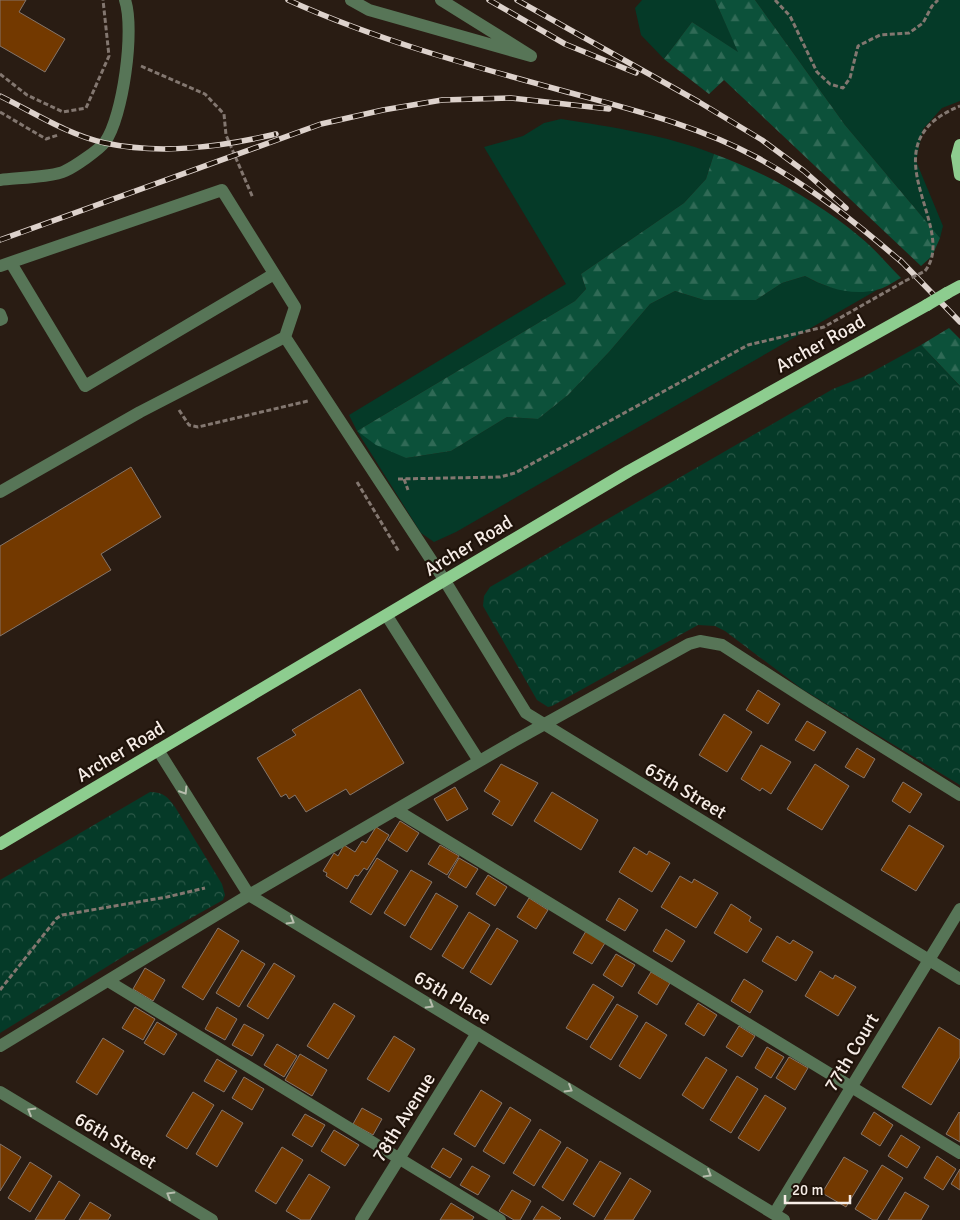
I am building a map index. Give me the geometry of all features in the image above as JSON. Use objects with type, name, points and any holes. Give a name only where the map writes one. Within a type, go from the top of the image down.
[{"type":"main road","points":[[960,145],[957,156],[960,175]]},
{"type":"main road","name":"Archer Road","points":[[0,844],[629,471],[960,286]]},
{"type":"street","points":[[0,180],[63,172],[104,143],[116,120],[128,62],[128,9],[125,0]]},
{"type":"street","points":[[351,0],[369,10],[531,56],[441,0]]},
{"type":"street","points":[[0,492],[140,412],[285,338],[295,307],[222,190],[6,265],[85,386],[274,274]]},
{"type":"street","points":[[0,314],[2,319],[0,320]]},
{"type":"street","name":"65th Street","points":[[285,338],[445,581],[526,713],[542,725],[960,979]]},
{"type":"street","points":[[387,616],[479,761]]},
{"type":"street","points":[[0,1046],[249,895],[479,761],[677,648],[700,641],[712,641],[722,645],[809,702],[960,795]]},
{"type":"street","name":"65th Place","points":[[158,750],[249,895],[779,1217]]},
{"type":"street","points":[[396,810],[960,1153]]},
{"type":"street","name":"77th Court","points":[[779,1217],[851,1087],[960,910]]},
{"type":"street","points":[[108,980],[500,1220]]},
{"type":"street","name":"78th Avenue","points":[[361,1220],[477,1033]]},
{"type":"street","name":"66th Street","points":[[0,1092],[212,1220]]},
{"type":"path","points":[[0,74],[26,95],[63,112],[86,108],[109,56],[103,0]]},
{"type":"path","points":[[775,0],[790,16],[817,72],[830,84],[843,88],[850,78],[858,46],[880,35],[909,33],[923,23],[932,6],[938,0]]},
{"type":"path","points":[[109,56],[163,74],[205,94],[224,114],[226,135],[253,198]]},
{"type":"path","points":[[925,142],[928,129],[944,113],[960,106]]},
{"type":"path","points":[[0,112],[46,139],[58,135]]},
{"type":"path","points":[[379,481],[500,477],[514,473],[748,345],[824,327],[936,264]]},
{"type":"path","points":[[171,412],[178,408],[189,425],[198,428],[308,401],[313,410]]},
{"type":"path","points":[[354,476],[399,552]]},
{"type":"path","points":[[0,990],[57,918],[62,915],[150,900],[205,888]]},
{"type":"green space","points":[[642,0],[715,0],[739,53],[692,22],[664,59],[641,35],[635,8]]},
{"type":"green space","points":[[715,0],[755,0],[845,125],[940,238],[932,256],[921,266],[724,80],[709,94],[664,59],[692,22],[738,52]]},
{"type":"green space","points":[[755,0],[960,0],[960,101],[942,108],[923,129],[916,161],[943,226],[940,238],[845,125]]},
{"type":"green space","points":[[561,119],[658,137],[714,154],[706,179],[684,203],[581,274],[586,289],[575,301],[357,431],[349,415],[566,284],[484,147],[523,136],[544,123]]},
{"type":"green space","points":[[714,154],[772,179],[809,200],[844,224],[876,252],[901,278],[879,289],[857,292],[839,290],[805,276],[782,283],[756,300],[704,300],[675,291],[650,304],[609,352],[568,395],[538,419],[507,417],[451,451],[406,458],[376,445],[357,431],[575,301],[586,289],[581,274],[684,203],[706,179]]},
{"type":"green space","points":[[805,276],[823,285],[840,289],[877,290],[456,532],[434,542],[421,533],[357,431],[406,458],[451,451],[507,417],[538,419],[568,395],[609,352],[650,304],[675,291],[704,300],[756,300],[782,283]]},
{"type":"green space","points":[[949,328],[960,339],[960,386],[921,345]]},
{"type":"green space","points":[[921,345],[960,386],[960,785],[802,689],[725,631],[715,626],[698,625],[552,706],[548,707],[537,700],[483,606],[484,596],[490,587],[833,389],[863,377]]},
{"type":"green space","points":[[150,792],[165,796],[175,807],[222,884],[225,895],[223,900],[129,953],[0,1033],[0,880]]},
{"type":"building","points":[[0,0],[26,0],[19,12],[65,39],[45,72],[0,46]]},
{"type":"building","points":[[131,467],[161,517],[101,554],[111,570],[0,636],[0,546]]},
{"type":"building","points":[[360,689],[404,763],[350,795],[346,789],[306,812],[295,795],[289,799],[286,794],[281,797],[257,758],[296,735],[292,730]]},
{"type":"building","points":[[758,690],[780,704],[768,724],[746,710]]},
{"type":"building","points":[[724,714],[752,732],[727,772],[699,755]]},
{"type":"building","points":[[807,721],[826,732],[814,751],[795,740]]},
{"type":"building","points":[[761,745],[791,762],[771,794],[762,788],[760,791],[741,779]]},
{"type":"building","points":[[857,748],[875,759],[864,778],[845,767]]},
{"type":"building","points":[[501,764],[538,783],[512,826],[492,814],[500,801],[484,791]]},
{"type":"building","points":[[815,764],[849,786],[822,830],[787,809]]},
{"type":"building","points":[[903,782],[922,794],[910,813],[892,801]]},
{"type":"building","points":[[455,787],[468,809],[447,821],[434,799]]},
{"type":"building","points":[[552,792],[598,820],[581,850],[534,821]]},
{"type":"building","points":[[400,821],[419,833],[407,852],[388,840]]},
{"type":"building","points":[[909,825],[944,846],[916,891],[881,870]]},
{"type":"building","points":[[376,827],[389,835],[367,870],[364,868],[358,876],[355,875],[347,889],[326,876],[327,873],[323,871],[334,853],[338,856],[344,845],[355,852],[362,841],[366,843]]},
{"type":"building","points":[[440,845],[459,856],[447,875],[428,864]]},
{"type":"building","points":[[634,847],[647,855],[649,851],[670,863],[652,892],[619,872]]},
{"type":"building","points":[[377,858],[398,871],[371,915],[350,902]]},
{"type":"building","points":[[459,858],[478,869],[466,888],[448,877]]},
{"type":"building","points":[[411,870],[432,882],[405,926],[384,913]]},
{"type":"building","points":[[488,875],[507,887],[495,906],[476,894]]},
{"type":"building","points":[[680,876],[692,883],[694,879],[718,893],[696,928],[661,907]]},
{"type":"building","points":[[436,893],[458,906],[431,950],[410,937]]},
{"type":"building","points":[[529,898],[548,910],[536,929],[517,917]]},
{"type":"building","points":[[619,898],[638,910],[625,931],[606,920]]},
{"type":"building","points":[[731,904],[751,917],[749,921],[762,929],[747,953],[714,933]]},
{"type":"building","points":[[469,912],[490,925],[463,969],[442,956]]},
{"type":"building","points":[[218,928],[239,941],[203,1000],[182,987]]},
{"type":"building","points":[[497,928],[518,941],[491,985],[470,972]]},
{"type":"building","points":[[666,929],[685,941],[672,962],[653,951]]},
{"type":"building","points":[[586,931],[605,943],[592,964],[573,953]]},
{"type":"building","points":[[777,936],[790,944],[793,940],[813,952],[796,981],[762,961]]},
{"type":"building","points":[[242,950],[265,964],[239,1007],[216,993]]},
{"type":"building","points":[[616,954],[635,965],[622,987],[603,975]]},
{"type":"building","points":[[274,963],[295,976],[268,1019],[247,1006]]},
{"type":"building","points":[[145,968],[165,980],[153,1001],[133,989]]},
{"type":"building","points":[[820,971],[833,979],[835,975],[856,987],[838,1016],[805,996]]},
{"type":"building","points":[[651,972],[670,983],[657,1005],[638,993]]},
{"type":"building","points":[[744,979],[763,991],[750,1013],[731,1001]]},
{"type":"building","points":[[593,984],[614,997],[587,1040],[566,1028]]},
{"type":"building","points":[[334,1003],[355,1016],[328,1059],[307,1046]]},
{"type":"building","points":[[698,1003],[717,1015],[704,1036],[685,1024]]},
{"type":"building","points":[[617,1004],[638,1016],[611,1060],[590,1047]]},
{"type":"building","points":[[135,1007],[155,1019],[143,1040],[122,1028]]},
{"type":"building","points":[[217,1007],[237,1019],[225,1040],[205,1029]]},
{"type":"building","points":[[157,1022],[177,1034],[164,1055],[144,1043]]},
{"type":"building","points":[[646,1022],[667,1035],[640,1079],[619,1066]]},
{"type":"building","points":[[244,1024],[264,1035],[252,1056],[232,1045]]},
{"type":"building","points":[[739,1026],[755,1036],[742,1057],[726,1047]]},
{"type":"building","points":[[939,1027],[960,1040],[960,1057],[931,1105],[902,1087]]},
{"type":"building","points":[[394,1036],[415,1049],[389,1092],[367,1079]]},
{"type":"building","points":[[103,1038],[124,1051],[97,1095],[76,1082]]},
{"type":"building","points":[[277,1044],[297,1056],[284,1077],[264,1065]]},
{"type":"building","points":[[767,1047],[784,1057],[771,1078],[755,1068]]},
{"type":"building","points":[[300,1054],[327,1070],[312,1096],[285,1080]]},
{"type":"building","points":[[706,1057],[727,1070],[703,1109],[682,1095]]},
{"type":"building","points":[[789,1057],[808,1068],[795,1090],[776,1078]]},
{"type":"building","points":[[217,1059],[237,1071],[224,1092],[204,1081]]},
{"type":"building","points":[[737,1076],[758,1089],[731,1133],[710,1120]]},
{"type":"building","points":[[244,1077],[264,1089],[252,1110],[232,1098]]},
{"type":"building","points":[[481,1090],[502,1103],[475,1147],[454,1134]]},
{"type":"building","points":[[193,1092],[214,1105],[187,1149],[166,1136]]},
{"type":"building","points":[[765,1095],[786,1108],[759,1151],[738,1138]]},
{"type":"building","points":[[510,1107],[531,1120],[504,1164],[483,1151]]},
{"type":"building","points":[[362,1108],[382,1119],[373,1135],[353,1124]]},
{"type":"building","points":[[222,1110],[243,1123],[217,1167],[196,1154]]},
{"type":"building","points":[[874,1112],[893,1125],[880,1146],[861,1134]]},
{"type":"building","points":[[960,1113],[960,1142],[946,1134]]},
{"type":"building","points":[[305,1114],[325,1125],[312,1147],[292,1135]]},
{"type":"building","points":[[540,1129],[561,1142],[534,1186],[513,1173]]},
{"type":"building","points":[[334,1130],[359,1145],[345,1166],[321,1151]]},
{"type":"building","points":[[901,1135],[920,1147],[907,1168],[888,1156]]},
{"type":"building","points":[[0,1144],[21,1157],[0,1191]]},
{"type":"building","points":[[282,1147],[303,1160],[276,1204],[255,1191]]},
{"type":"building","points":[[567,1147],[588,1160],[563,1201],[542,1187]]},
{"type":"building","points":[[443,1148],[462,1159],[450,1178],[431,1167]]},
{"type":"building","points":[[937,1156],[956,1169],[943,1190],[924,1178]]},
{"type":"building","points":[[844,1157],[868,1171],[846,1207],[822,1193]]},
{"type":"building","points":[[600,1161],[621,1173],[594,1217],[573,1204]]},
{"type":"building","points":[[30,1162],[52,1176],[30,1212],[8,1198]]},
{"type":"building","points":[[882,1165],[903,1178],[877,1220],[873,1220],[855,1209]]},
{"type":"building","points":[[472,1166],[490,1176],[478,1195],[460,1185]]},
{"type":"building","points":[[960,1169],[960,1190],[951,1184]]},
{"type":"building","points":[[309,1174],[330,1187],[310,1220],[301,1220],[286,1211]]},
{"type":"building","points":[[630,1178],[651,1191],[633,1220],[604,1220]]},
{"type":"building","points":[[59,1181],[80,1195],[64,1220],[35,1220]]},
{"type":"building","points":[[512,1190],[531,1201],[520,1220],[514,1220],[499,1211]]},
{"type":"building","points":[[905,1192],[929,1206],[921,1220],[888,1220]]},
{"type":"building","points":[[90,1202],[111,1215],[108,1220],[79,1220]]},
{"type":"building","points":[[451,1203],[474,1217],[472,1220],[440,1220]]},
{"type":"building","points":[[542,1206],[561,1218],[559,1220],[533,1220]]},
{"type":"railway","points":[[288,0],[388,39],[491,71],[660,118],[733,145],[776,168],[814,193],[851,220],[905,265]]},
{"type":"railway","points":[[489,0],[565,44],[636,73]]},
{"type":"railway","points":[[517,0],[699,102],[762,140],[804,171],[846,208]]},
{"type":"railway","points":[[0,96],[78,135],[126,147],[190,148],[234,143],[276,134]]},
{"type":"railway","points":[[0,240],[321,124],[383,110],[442,100],[511,98],[609,109]]},
{"type":"railway","points":[[900,260],[960,322]]}]
